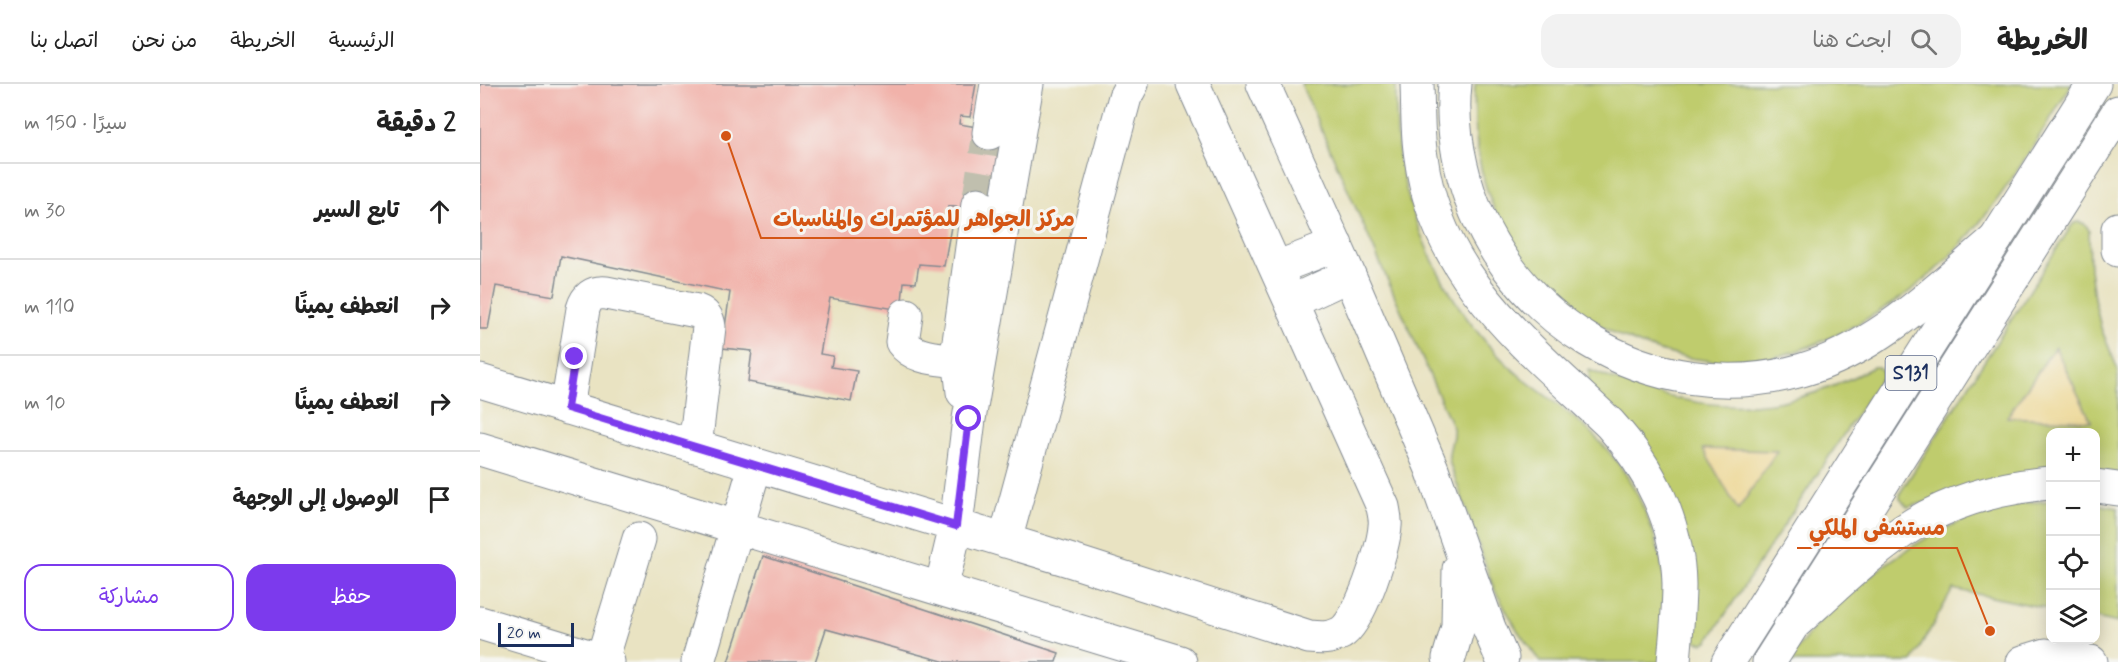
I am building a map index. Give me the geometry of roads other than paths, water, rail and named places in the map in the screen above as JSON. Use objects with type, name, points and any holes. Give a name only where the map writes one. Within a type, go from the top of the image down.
[{"type":"main road","points":[[989,133],[997,84]]},
{"type":"main road","points":[[941,590],[956,526],[969,419],[1027,84]]},
{"type":"main road","points":[[1005,541],[1125,97],[1132,84]]},
{"type":"main road","points":[[480,381],[1005,541],[1309,637],[1326,638],[1343,632],[1356,617],[1362,604],[1383,542],[1386,525],[1383,507],[1193,84]]},
{"type":"main road","points":[[1263,84],[1336,245],[1432,469],[1489,628],[1505,660]]},
{"type":"main road","points":[[1417,84],[1418,129],[1427,189],[1448,245],[1463,272],[1501,320],[1616,430],[1642,463],[1654,485],[1672,532],[1677,557],[1679,608],[1674,662]]},
{"type":"main road","points":[[1455,84],[1454,122],[1464,180],[1478,218],[1503,262],[1521,286],[1566,327],[1618,357],[1647,368],[1688,377],[1742,380],[1773,377],[1830,361],[1882,333],[1996,239]]},
{"type":"main road","name":"S131","points":[[1728,662],[2094,84]]},
{"type":"main road","name":"S131","points":[[1769,662],[2118,112]]},
{"type":"main road","points":[[969,419],[960,381],[959,337],[978,204]]},
{"type":"main road","points":[[2118,229],[2118,250]]},
{"type":"main road","points":[[1276,268],[1336,245]]},
{"type":"main road","points":[[1291,302],[1349,275]]},
{"type":"main road","points":[[567,408],[583,309],[585,301],[591,295],[598,292],[606,293],[697,311],[704,314],[709,327],[694,447]]},
{"type":"main road","points":[[906,315],[902,342],[908,350],[916,354],[958,361]]},
{"type":"main road","points":[[480,449],[1180,662]]},
{"type":"main road","points":[[698,662],[755,466]]},
{"type":"main road","points":[[1790,627],[1890,540],[1915,524],[1940,510],[1968,499],[1995,491],[2046,484]]},
{"type":"main road","points":[[2100,487],[2118,489]]},
{"type":"main road","points":[[480,623],[605,661],[639,539]]},
{"type":"main road","points":[[1446,660],[1458,627],[1459,546]]},
{"type":"main road","points":[[1446,660],[1462,653],[1476,651],[1490,653],[1505,660]]},
{"type":"main road","points":[[2023,662],[2046,655],[2091,662]]},
{"type":"tunnel","points":[[978,204],[989,133]]},
{"type":"place","name":"مركز الجواهر للمؤتمرات والمناسبات","points":[[726,136]]},
{"type":"place","name":"مستشفى الملكي","points":[[1990,631]]}]
